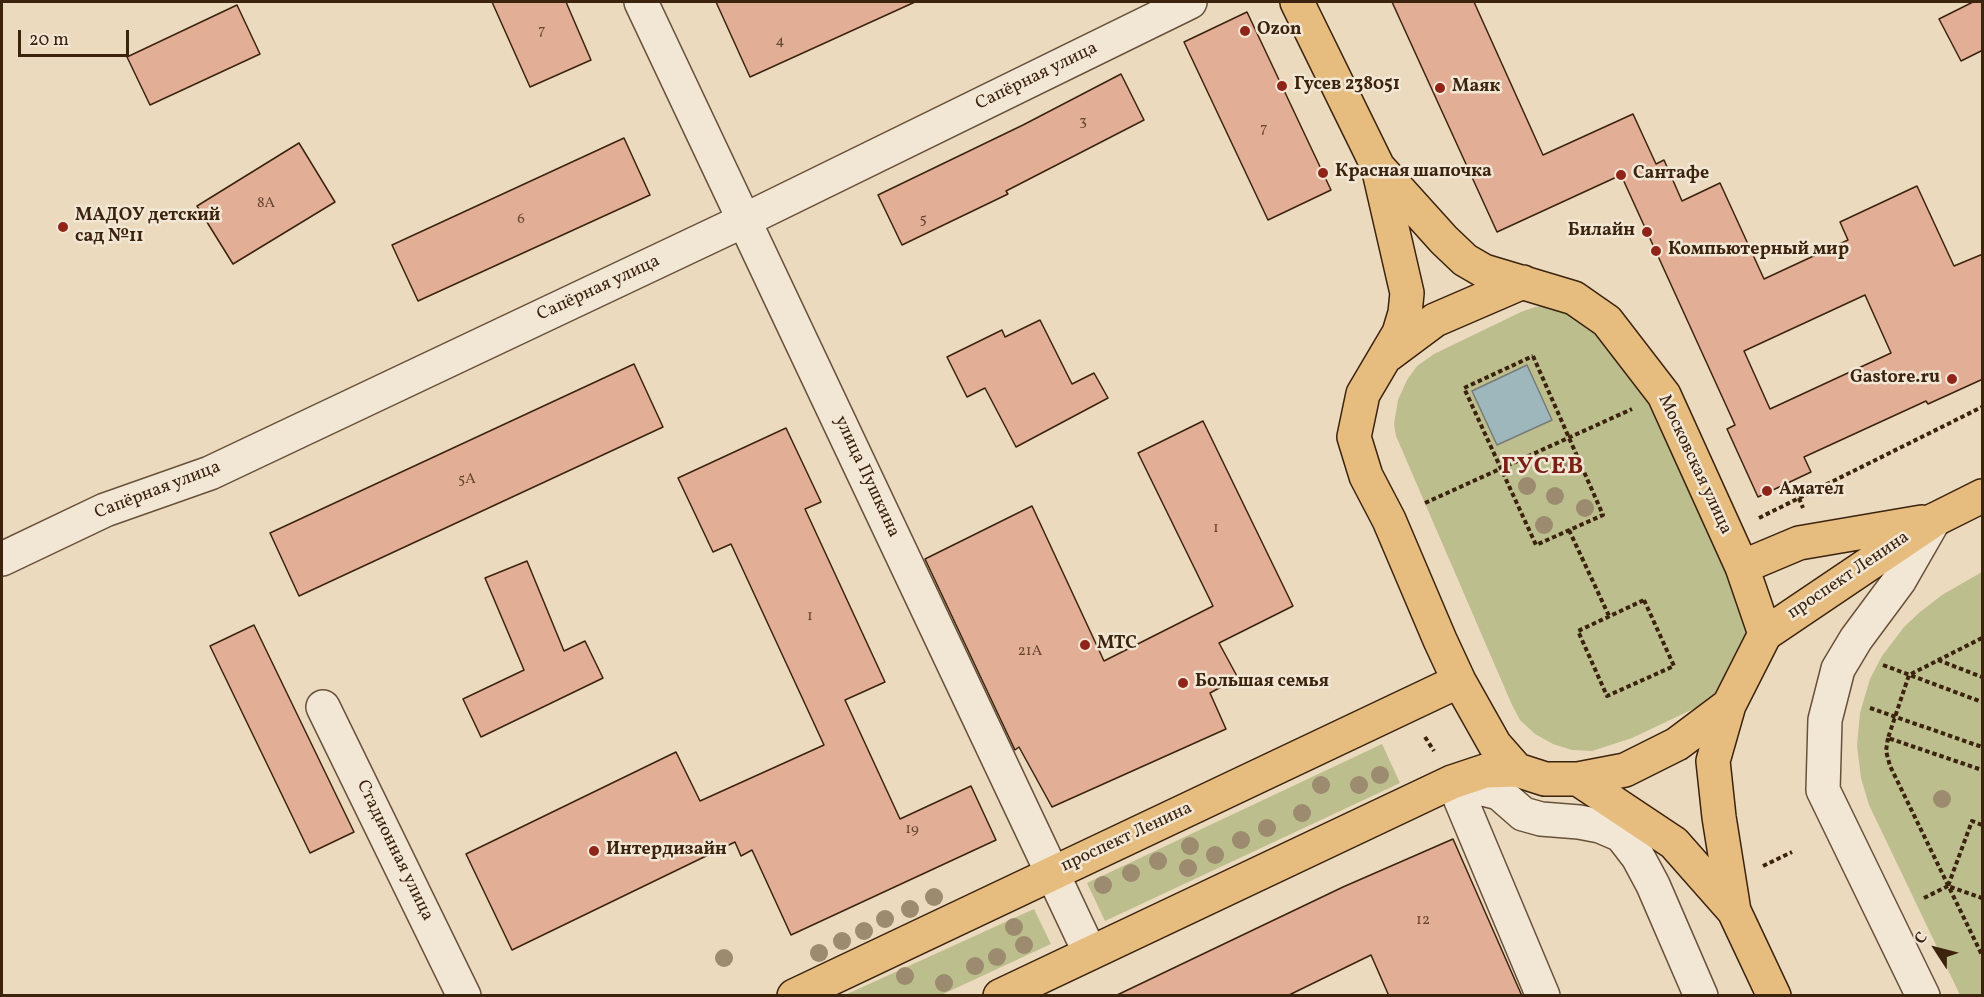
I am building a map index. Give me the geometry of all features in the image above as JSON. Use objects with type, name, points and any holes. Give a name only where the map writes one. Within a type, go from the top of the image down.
[{"type":"main road","name":"Московская улица","points":[[1297,2],[1378,167],[1407,293],[1405,313],[1399,333],[1363,394],[1354,437],[1366,476],[1389,520],[1459,681],[1495,745],[1517,770]]},
{"type":"main road","name":"Московская улица","points":[[1378,167],[1465,260],[1485,271],[1574,298],[1607,321],[1664,395],[1742,567],[1765,634]]},
{"type":"main road","name":"Московская улица","points":[[1384,358],[1435,320],[1523,282]]},
{"type":"main road","name":"проспект Ленина","points":[[1765,634],[1934,520],[1983,496]]},
{"type":"main road","name":"проспект Ленина","points":[[1742,567],[1799,543],[1934,520]]},
{"type":"main road","points":[[1765,634],[1729,705],[1713,761],[1719,817],[1734,911],[1774,996]]},
{"type":"main road","name":"проспект Ленина","points":[[794,996],[1459,681]]},
{"type":"main road","points":[[1000,996],[1452,782],[1485,771],[1517,770],[1545,779],[1578,779],[1625,770],[1677,744],[1729,705]]},
{"type":"main road","points":[[1578,779],[1674,843],[1734,911]]},
{"type":"street","name":"улица Пушкина","points":[[641,2],[1090,953]]},
{"type":"street","name":"Сапёрная улица","points":[[2,559],[105,510],[210,473],[745,220],[1190,2]]},
{"type":"street","points":[[1923,996],[1823,790],[1825,720],[1838,669],[1899,581],[1934,520]]},
{"type":"street","points":[[1824,661],[1852,628]]},
{"type":"street","name":"Стадионная улица","points":[[323,706],[464,996]]},
{"type":"street","points":[[1543,996],[1457,790],[1467,785],[1499,793],[1523,814],[1541,819],[1600,826],[1621,835],[1638,857],[1653,885],[1701,996]]},
{"type":"path","points":[[1533,356],[1570,437],[1603,514],[1536,545],[1464,388],[1533,356]]},
{"type":"path","points":[[1425,503],[1637,406]]},
{"type":"path","points":[[1726,534],[1983,407]]},
{"type":"path","points":[[1569,530],[1609,616]]},
{"type":"path","points":[[1644,600],[1674,666],[1607,696],[1578,631],[1609,616],[1644,600]]},
{"type":"path","points":[[1983,638],[1909,675],[1888,738],[1886,751],[1890,766],[1983,955]]},
{"type":"path","points":[[1938,659],[1983,677]]},
{"type":"path","points":[[1887,668],[1983,702]]},
{"type":"path","points":[[1407,706],[1452,782]]},
{"type":"path","points":[[1870,708],[1983,747]]},
{"type":"path","points":[[1888,738],[1983,771]]},
{"type":"path","points":[[1924,898],[1948,886],[1972,821],[1983,825]]},
{"type":"path","points":[[1948,886],[1983,898]]},
{"type":"green space","points":[[1554,305],[1570,307],[1621,346],[1742,603],[1750,636],[1731,682],[1706,703],[1632,738],[1592,751],[1572,750],[1553,744],[1535,734],[1520,720],[1396,436],[1394,424],[1398,400],[1407,380],[1417,366],[1434,354],[1521,312],[1535,307]]},
{"type":"green space","points":[[1982,572],[1982,995],[1960,995],[1869,805],[1861,778],[1857,746],[1860,713],[1870,679],[1882,656],[1904,627],[1920,612],[1942,595]]},
{"type":"green space","points":[[1382,744],[1400,783],[1105,921],[1087,883]]},
{"type":"green space","points":[[1034,909],[1051,944],[941,995],[845,995]]},
{"type":"water","points":[[1527,365],[1552,420],[1497,445],[1472,391]]},
{"type":"building","points":[[492,2],[566,2],[591,60],[530,87]]},
{"type":"building","points":[[716,2],[915,2],[750,77]]},
{"type":"building","points":[[1392,2],[1474,2],[1543,155],[1633,114],[1656,164],[1664,160],[1682,201],[1720,183],[1764,279],[1848,240],[1840,222],[1917,186],[1954,266],[1983,254],[1983,379],[1928,404],[1926,401],[1804,457],[1811,472],[1758,497],[1727,429],[1735,425],[1621,175],[1497,232]],"holes":[[[1865,295],[1891,353],[1770,409],[1744,351]]]},
{"type":"building","points":[[1973,2],[1983,2],[1983,50],[1961,61],[1939,19]]},
{"type":"building","points":[[237,5],[260,54],[150,105],[127,57]]},
{"type":"building","points":[[1247,12],[1331,190],[1268,220],[1184,42]]},
{"type":"building","points":[[1121,74],[1144,120],[1006,191],[1008,194],[902,245],[878,195],[1023,125]]},
{"type":"building","points":[[624,138],[650,195],[418,301],[392,245]]},
{"type":"building","points":[[299,143],[335,202],[233,264],[197,206]]},
{"type":"building","points":[[1040,320],[1072,384],[1094,373],[1108,398],[1016,447],[985,388],[967,397],[947,357],[1002,330],[1005,337]]},
{"type":"building","points":[[634,364],[663,427],[299,596],[270,533]]},
{"type":"building","points":[[1203,421],[1293,606],[1219,643],[1238,678],[1210,693],[1226,729],[1052,807],[1019,747],[1015,750],[925,559],[1032,506],[1104,661],[1213,606],[1138,453]]},
{"type":"building","points":[[786,428],[821,502],[805,509],[885,682],[845,700],[900,819],[971,786],[996,840],[791,935],[752,850],[741,856],[735,842],[512,950],[466,854],[676,752],[700,801],[824,745],[731,544],[713,552],[678,478]]},
{"type":"building","points":[[527,561],[564,651],[585,641],[603,678],[481,737],[463,699],[524,670],[485,578]]},
{"type":"building","points":[[254,625],[354,832],[310,853],[210,646]]},
{"type":"building","points":[[1453,839],[1522,996],[1389,996],[1371,955],[1287,996],[1115,996],[1343,887]]},
{"type":"place","name":"Ozon","points":[[1245,31]]},
{"type":"place","name":"Гусев 238051","points":[[1282,86]]},
{"type":"place","name":"Маяк","points":[[1440,88]]},
{"type":"place","name":"Красная шапочка","points":[[1323,173]]},
{"type":"place","name":"Сантафе","points":[[1621,175]]},
{"type":"place","name":"МАДОУ детский сад №11","points":[[63,227]]},
{"type":"place","name":"Билайн","points":[[1647,232]]},
{"type":"place","name":"Компьютерный мир","points":[[1656,251]]},
{"type":"place","name":"Gastore.ru","points":[[1952,379]]},
{"type":"place","name":"Амател","points":[[1767,491]]},
{"type":"place","name":"МТС","points":[[1085,645]]},
{"type":"place","name":"Большая семья","points":[[1183,683]]},
{"type":"place","name":"Интердизайн","points":[[594,851]]},
{"type":"district","name":"ГУСЕВ","points":[[1543,469]]}]
